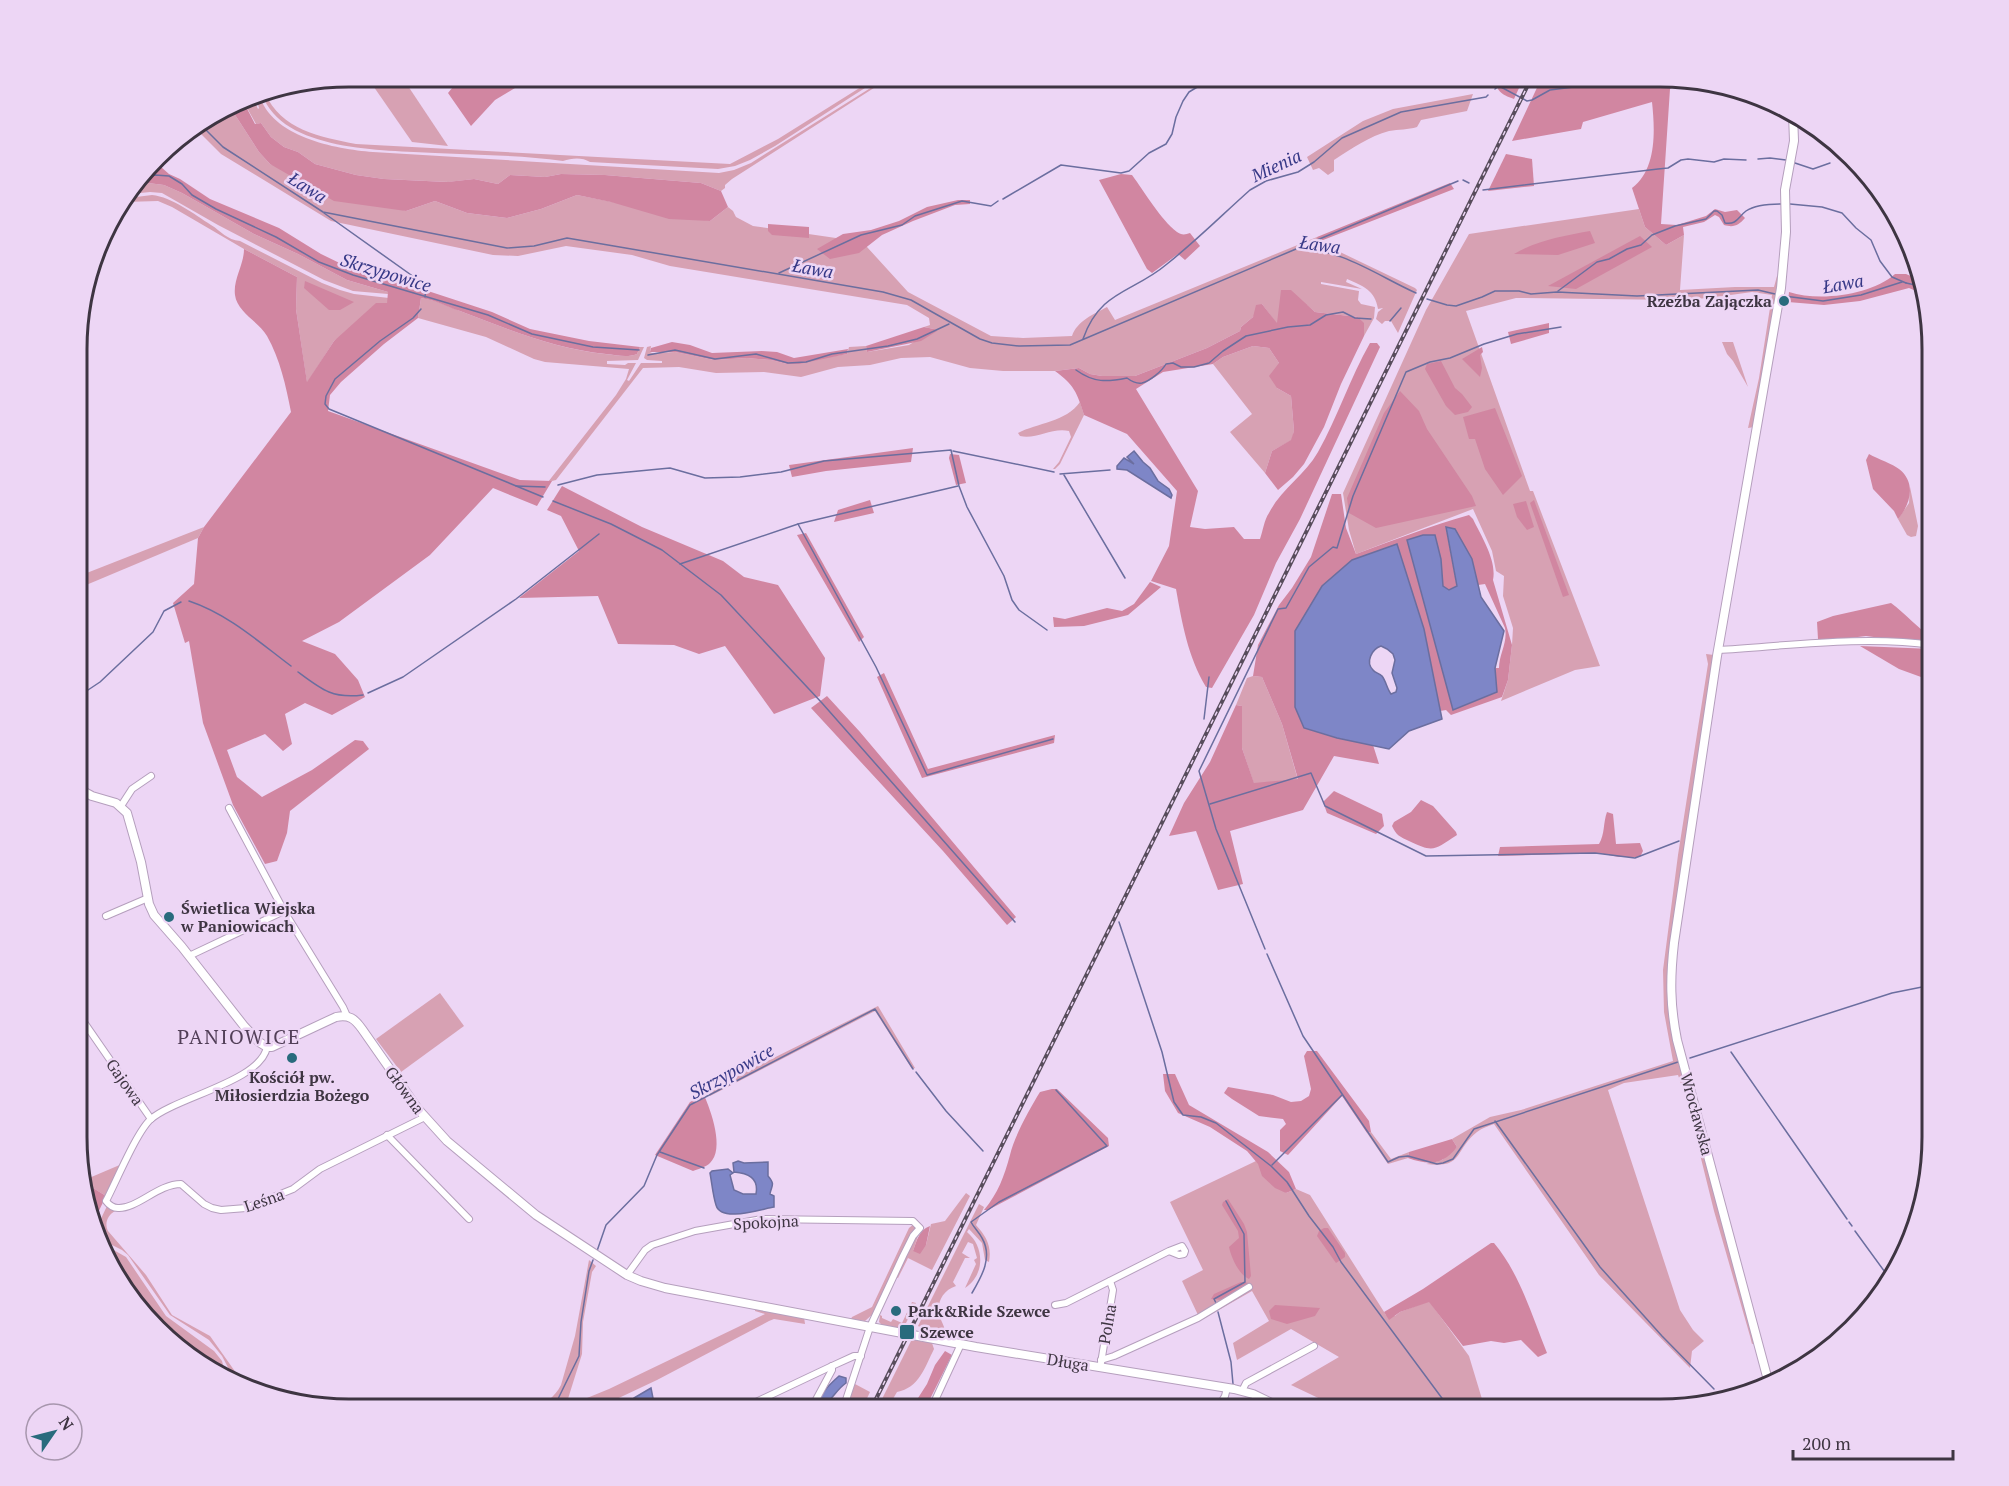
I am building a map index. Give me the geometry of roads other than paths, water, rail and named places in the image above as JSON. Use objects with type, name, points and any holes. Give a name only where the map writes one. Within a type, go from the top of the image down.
[{"type":"street","name":"Wrocławska","points":[[1767,1376],[1682,1057],[1672,1015],[1670,992],[1671,965],[1718,650],[1780,291],[1786,231],[1785,190],[1794,141],[1793,124]]},
{"type":"street","points":[[1718,650],[1850,642],[1922,643]]},
{"type":"street","points":[[121,806],[132,789],[151,776]]},
{"type":"street","points":[[87,792],[121,806],[130,818],[154,915],[244,1026],[259,1042],[272,1047],[336,1017],[347,1016],[284,911],[229,808]]},
{"type":"street","points":[[106,916],[148,898]]},
{"type":"street","points":[[189,956],[284,911]]},
{"type":"street","name":"Główna","points":[[347,1016],[353,1018],[362,1029],[425,1117],[447,1141],[520,1203],[627,1275],[659,1287],[848,1322]]},
{"type":"street","name":"Gajowa","points":[[87,1027],[150,1119]]},
{"type":"street","points":[[150,1119],[247,1071],[263,1057],[267,1047]]},
{"type":"street","name":"Leśna","points":[[150,1119],[106,1201],[118,1209],[168,1185],[180,1184],[212,1208],[220,1210],[246,1208],[293,1190],[320,1169],[425,1117]]},
{"type":"street","points":[[387,1135],[469,1219]]},
{"type":"street","name":"Spokojna","points":[[627,1275],[645,1250],[652,1245],[695,1231],[730,1224],[762,1219],[913,1221],[920,1228],[913,1236],[870,1327]]},
{"type":"street","name":"Polna","points":[[1055,1305],[1066,1303],[1169,1251]]},
{"type":"street","name":"Polna","points":[[1100,1364],[1113,1290],[1110,1281]]},
{"type":"street","points":[[1100,1364],[1198,1318],[1250,1287]]},
{"type":"street","name":"Długa","points":[[848,1322],[961,1344],[1100,1364],[1242,1391],[1265,1399]]},
{"type":"street","points":[[846,1399],[870,1327]]},
{"type":"street","points":[[936,1399],[961,1344]]},
{"type":"street","points":[[1242,1391],[1246,1383],[1314,1346]]},
{"type":"street","points":[[762,1399],[854,1356],[861,1356]]},
{"type":"street","points":[[816,1399],[832,1366]]},
{"type":"street","points":[[1223,1399],[1227,1388]]},
{"type":"water","points":[[1134,451],[1150,468],[1158,481],[1169,489],[1171,498],[1127,470],[1117,469],[1124,458],[1134,464],[1127,457]]},
{"type":"water","points":[[1446,527],[1455,529],[1472,559],[1481,597],[1504,631],[1495,668],[1497,692],[1453,710],[1407,540],[1423,535],[1435,535],[1441,559],[1443,586],[1449,590],[1457,586]]},
{"type":"water","points":[[1397,544],[1424,629],[1442,719],[1409,731],[1389,749],[1304,728],[1295,707],[1295,631],[1322,586],[1352,560]],"holes":[[[1381,646],[1393,654],[1395,660],[1392,673],[1397,688],[1396,692],[1391,694],[1382,676],[1374,671],[1370,663],[1375,650]]]},
{"type":"water","points":[[738,1161],[768,1162],[768,1176],[772,1184],[770,1194],[774,1196],[774,1207],[733,1214],[719,1210],[713,1194],[710,1173],[712,1171],[728,1169],[733,1173],[730,1175],[734,1190],[743,1194],[756,1194],[756,1184],[751,1177],[734,1172],[733,1163]]},
{"type":"water","points":[[839,1376],[846,1378],[846,1383],[831,1399],[819,1399],[826,1388]]},
{"type":"water","points":[[651,1388],[652,1399],[634,1398]]},
{"type":"waterway","points":[[1003,199],[1061,165],[1121,173],[1129,171],[1149,153],[1166,144],[1172,134],[1183,101],[1189,92],[1197,87]]},
{"type":"waterway","name":"Mienia","points":[[1501,87],[1527,101],[1550,90],[1574,87]]},
{"type":"waterway","name":"Mienia","points":[[1083,339],[1090,323],[1108,301],[1167,264],[1250,190],[1266,181],[1298,172],[1314,162],[1342,138],[1401,112],[1488,95]]},
{"type":"waterway","name":"Ława","points":[[206,130],[223,147],[323,212],[507,248],[534,246],[567,238],[883,292],[911,300],[980,339],[992,343],[1019,346],[1070,345],[1296,249],[1328,253],[1343,258],[1416,293]]},
{"type":"waterway","points":[[1483,190],[1668,168],[1681,160],[1688,159],[1714,162],[1724,159],[1746,160]]},
{"type":"waterway","points":[[1758,159],[1786,160]]},
{"type":"waterway","points":[[1795,163],[1813,169],[1830,163]]},
{"type":"waterway","name":"Skrzypowice","points":[[152,176],[169,176],[182,184],[192,195],[216,209],[276,237],[319,262],[353,275],[488,315],[532,334],[593,347],[639,350]]},
{"type":"waterway","points":[[1463,180],[1469,183]]},
{"type":"waterway","points":[[1298,248],[1458,181]]},
{"type":"waterway","points":[[779,273],[861,235],[902,225],[915,216],[962,201],[991,206],[998,201]]},
{"type":"waterway","name":"Ława","points":[[1558,291],[1597,262],[1641,245],[1652,235],[1675,226],[1706,219],[1714,211],[1722,215],[1725,223],[1732,223],[1750,209],[1763,205],[1781,204]]},
{"type":"waterway","name":"Ława","points":[[1790,204],[1822,207],[1842,213],[1871,240],[1880,261],[1892,277],[1906,283]]},
{"type":"waterway","points":[[324,213],[421,282],[426,287],[425,297]]},
{"type":"waterway","name":"Ława","points":[[1784,296],[1823,301],[1861,295],[1902,282]]},
{"type":"waterway","name":"Ława","points":[[1906,283],[1914,285]]},
{"type":"waterway","name":"Ława","points":[[1427,299],[1456,306],[1495,291],[1637,296],[1758,290],[1775,294]]},
{"type":"waterway","name":"Ława","points":[[1390,321],[1401,308]]},
{"type":"waterway","points":[[421,309],[413,318],[380,341],[335,379],[326,396],[325,404],[329,409],[543,497]]},
{"type":"waterway","name":"Ława","points":[[1076,370],[1095,379],[1107,381],[1127,378],[1136,383],[1142,383],[1156,375],[1166,364],[1194,367],[1209,363],[1246,336],[1310,325],[1326,315],[1343,312],[1355,318],[1371,319]]},
{"type":"waterway","name":"Skrzypowice","points":[[648,355],[675,350],[715,359],[756,354],[788,363],[806,362],[832,354],[888,346],[917,339],[949,324]]},
{"type":"waterway","points":[[1265,949],[1216,829],[1199,771],[1278,609],[1286,608],[1309,567],[1333,547],[1337,548],[1353,496],[1406,372],[1517,334],[1561,327]]},
{"type":"waterway","points":[[558,485],[597,475],[670,468],[705,478],[740,477],[781,472],[824,461],[951,450],[959,486],[967,507],[1004,576],[1012,600],[1019,610],[1047,630]]},
{"type":"waterway","points":[[953,451],[1054,472]]},
{"type":"waterway","points":[[1060,474],[1110,470]]},
{"type":"waterway","points":[[1064,475],[1125,578]]},
{"type":"waterway","points":[[516,486],[545,487]]},
{"type":"waterway","points":[[680,564],[798,524],[958,486]]},
{"type":"waterway","points":[[553,501],[611,524],[662,550],[721,595],[822,703],[1015,922]]},
{"type":"waterway","points":[[798,524],[876,667],[927,775],[1053,739]]},
{"type":"waterway","points":[[368,693],[403,677],[516,599],[599,534]]},
{"type":"waterway","points":[[189,601],[230,621],[291,666]]},
{"type":"waterway","points":[[87,691],[100,682],[153,632],[164,611],[181,602]]},
{"type":"waterway","points":[[298,672],[328,692],[344,696],[363,695]]},
{"type":"waterway","points":[[1204,719],[1209,677]]},
{"type":"waterway","points":[[1210,804],[1311,773],[1325,806],[1426,856],[1595,853],[1635,858],[1679,841]]},
{"type":"waterway","points":[[1119,922],[1162,1052],[1174,1102],[1183,1115],[1201,1117],[1216,1123],[1271,1166],[1287,1182],[1341,1262],[1443,1399]]},
{"type":"waterway","points":[[1267,954],[1303,1036],[1388,1162],[1408,1156],[1437,1164],[1443,1163],[1453,1159],[1474,1129],[1678,1062]]},
{"type":"waterway","points":[[1690,1058],[1892,993],[1922,987]]},
{"type":"waterway","name":"Skrzypowice","points":[[597,1251],[606,1225],[644,1186],[657,1155],[690,1105],[875,1009],[913,1069]]},
{"type":"waterway","points":[[1731,1052],[1847,1219]]},
{"type":"waterway","name":"Skrzypowice","points":[[916,1072],[946,1111],[983,1151]]},
{"type":"waterway","points":[[972,1293],[985,1266],[986,1252],[982,1238],[971,1222],[999,1202],[1107,1146],[1056,1090]]},
{"type":"waterway","points":[[1272,1165],[1342,1095]]},
{"type":"waterway","points":[[1495,1121],[1600,1267],[1662,1336],[1714,1389]]},
{"type":"waterway","points":[[660,1152],[704,1168]]},
{"type":"waterway","points":[[1216,1303],[1214,1299],[1245,1282],[1244,1234],[1226,1201]]},
{"type":"waterway","points":[[1849,1222],[1852,1226]]},
{"type":"waterway","points":[[1855,1231],[1885,1272]]},
{"type":"waterway","name":"Skrzypowice","points":[[558,1399],[579,1356],[581,1322],[589,1271],[593,1260]]},
{"type":"waterway","points":[[1218,1312],[1231,1362],[1233,1384]]},
{"type":"railway","points":[[876,1399],[1527,87]]},
{"type":"place","name":"Rzeźba Zajączka","points":[[1784,301]]},
{"type":"place","name":"Świetlica Wiejska w Paniowicach","points":[[169,917]]},
{"type":"place","name":"Kościół pw. Miłosierdzia Bożego","points":[[292,1058]]},
{"type":"place","name":"Park&Ride Szewce","points":[[896,1311]]},
{"type":"place","name":"Szewce","points":[[907,1332]]},
{"type":"district","name":"PANIOWICE","points":[[239,1036]]}]
